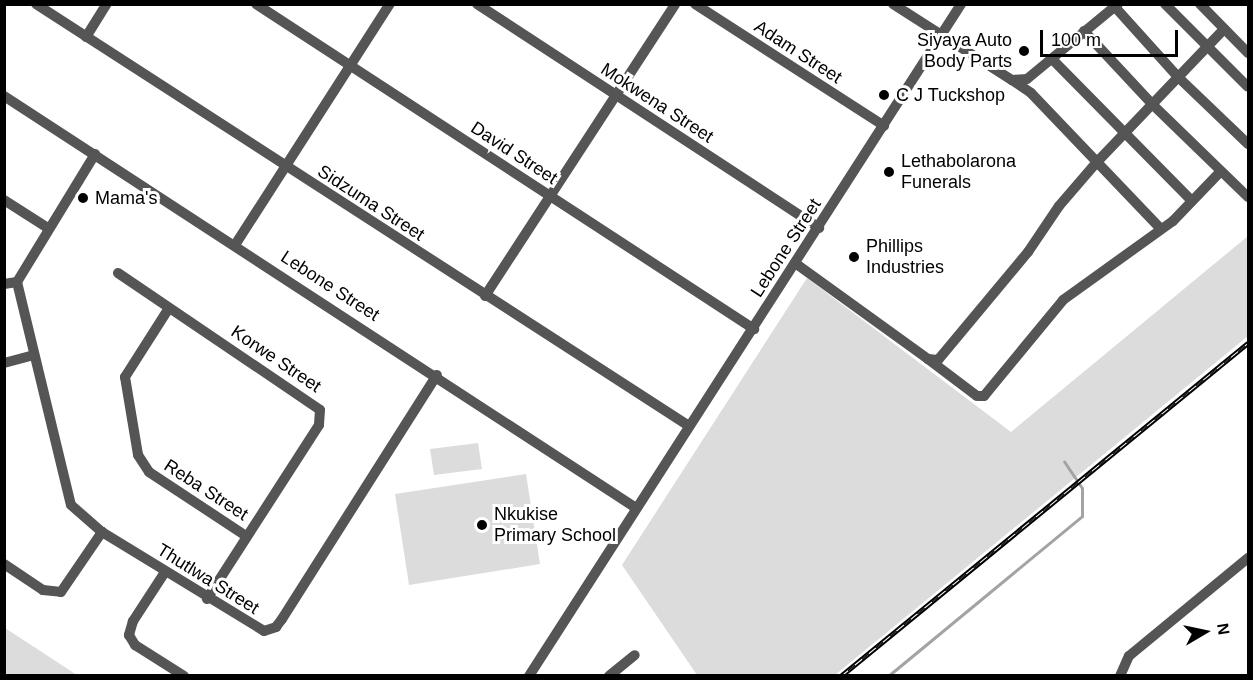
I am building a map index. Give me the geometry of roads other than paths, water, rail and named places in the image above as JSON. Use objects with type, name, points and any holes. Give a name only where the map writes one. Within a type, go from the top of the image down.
[{"type":"street","name":"Sidzuma Street","points":[[36,4],[284,167],[689,426]]},
{"type":"street","points":[[86,37],[107,4]]},
{"type":"street","name":"David Street","points":[[256,4],[754,329]]},
{"type":"street","points":[[235,244],[390,4]]},
{"type":"street","name":"Mokwena Street","points":[[477,4],[819,228]]},
{"type":"street","points":[[485,296],[675,4]]},
{"type":"street","name":"Adam Street","points":[[695,4],[884,126]]},
{"type":"street","points":[[893,4],[1030,93],[1160,228]]},
{"type":"street","name":"Lebone Street","points":[[529,675],[754,329],[961,4]]},
{"type":"street","points":[[1165,4],[1206,48],[1248,87]]},
{"type":"street","points":[[1200,4],[1248,53]]},
{"type":"street","points":[[1012,80],[1027,79],[1116,6],[1178,77],[1248,144]]},
{"type":"street","points":[[928,359],[943,356],[1097,162],[1224,29]]},
{"type":"street","points":[[1084,31],[1152,104],[1248,197]]},
{"type":"street","points":[[1052,58],[1192,201]]},
{"type":"street","name":"Lebone Street","points":[[4,96],[437,375],[636,508]]},
{"type":"street","points":[[4,285],[16,282],[95,154]]},
{"type":"street","points":[[795,263],[977,396],[984,396],[1063,300],[1160,228],[1173,221],[1220,172]]},
{"type":"street","points":[[4,200],[48,228]]},
{"type":"street","name":"Korwe Street","points":[[118,273],[320,411],[319,425],[207,599]]},
{"type":"street","name":"Thutlwa Street","points":[[16,282],[71,506],[102,532],[257,629],[276,627],[437,375]]},
{"type":"street","name":"Reba Street","points":[[169,308],[124,377],[138,455],[149,472],[246,536]]},
{"type":"street","points":[[4,363],[34,355]]},
{"type":"street","points":[[4,564],[43,590],[61,592],[102,532]]},
{"type":"street","points":[[1120,675],[1129,656],[1248,558]]},
{"type":"street","points":[[165,572],[133,621],[129,635],[135,645],[184,675]]},
{"type":"street","points":[[609,675],[634,655]]},
{"type":"waterway","points":[[888,676],[1082,516],[1082,488],[1064,461]]},
{"type":"railway","points":[[841,676],[1248,343]]},
{"type":"place","name":"Siyaya Auto Body Parts","points":[[1024,51]]},
{"type":"place","name":"C J Tuckshop","points":[[884,95]]},
{"type":"place","name":"Lethabolarona Funerals","points":[[889,172]]},
{"type":"place","name":"Mama's","points":[[83,198]]},
{"type":"place","name":"Phillips Industries","points":[[854,257]]},
{"type":"place","name":"Nkukise Primary School","points":[[482,525]]}]
